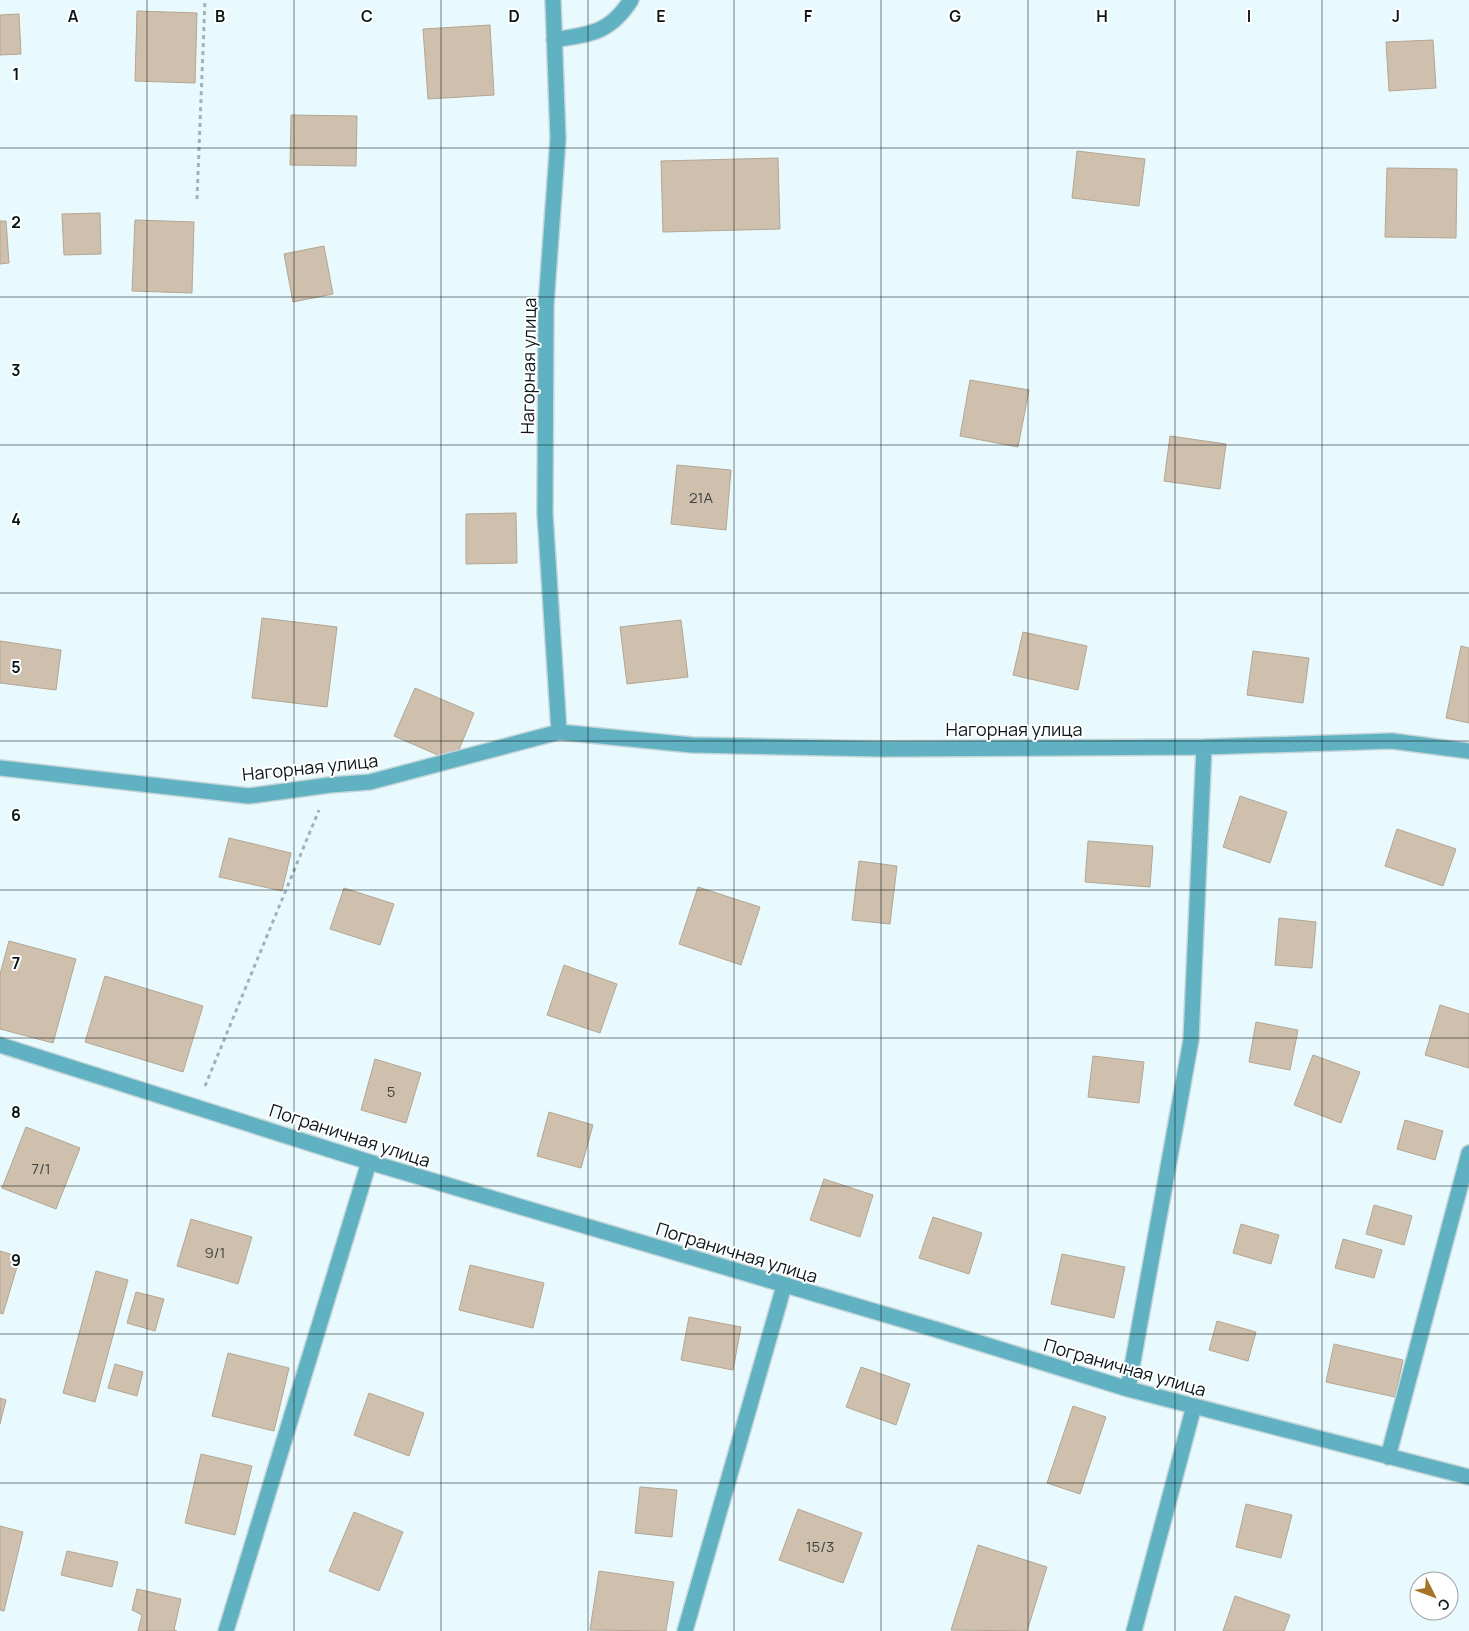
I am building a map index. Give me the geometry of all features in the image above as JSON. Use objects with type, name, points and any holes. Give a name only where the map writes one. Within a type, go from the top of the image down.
[{"type":"street","name":"Нагорная улица","points":[[553,0],[558,139],[546,305],[545,514],[559,732]]},
{"type":"street","points":[[554,40],[592,34],[619,18],[631,0]]},
{"type":"street","name":"Нагорная улица","points":[[0,768],[249,796],[330,785],[370,782],[559,732],[701,746],[882,749],[1204,747],[1392,741],[1469,751]]},
{"type":"street","points":[[1128,1389],[1191,1040],[1204,747]]},
{"type":"street","name":"Пограничная улица","points":[[0,1045],[197,1105],[370,1162],[941,1331],[1128,1389],[1469,1477]]},
{"type":"street","points":[[1388,1457],[1469,1153]]},
{"type":"street","points":[[226,1631],[370,1162]]},
{"type":"street","points":[[685,1631],[784,1286]]},
{"type":"street","points":[[1134,1631],[1194,1406]]},
{"type":"path","points":[[197,199],[205,0]]},
{"type":"path","points":[[197,1105],[330,785]]},
{"type":"building","points":[[137,11],[197,13],[195,83],[135,81]]},
{"type":"building","points":[[19,14],[21,54],[0,55],[0,15]]},
{"type":"building","points":[[490,25],[494,95],[428,99],[423,29]]},
{"type":"building","points":[[1433,40],[1436,88],[1389,91],[1386,42]]},
{"type":"building","points":[[291,115],[357,116],[356,166],[290,165]]},
{"type":"building","points":[[1077,151],[1145,159],[1139,206],[1072,198]]},
{"type":"building","points":[[778,158],[780,229],[663,232],[661,161]]},
{"type":"building","points":[[1387,168],[1457,169],[1456,238],[1385,237]]},
{"type":"building","points":[[100,213],[101,254],[64,255],[62,214]]},
{"type":"building","points":[[135,220],[194,222],[192,293],[132,291]]},
{"type":"building","points":[[0,221],[6,221],[9,263],[0,264]]},
{"type":"building","points":[[324,246],[333,294],[293,302],[284,254]]},
{"type":"building","points":[[970,380],[1029,390],[1018,447],[960,436]]},
{"type":"building","points":[[1170,436],[1226,444],[1220,489],[1164,481]]},
{"type":"building","points":[[677,465],[731,470],[726,530],[671,524]]},
{"type":"building","points":[[516,513],[517,563],[466,564],[466,514]]},
{"type":"building","points":[[262,618],[337,627],[327,707],[252,698]]},
{"type":"building","points":[[681,620],[688,677],[627,684],[620,627]]},
{"type":"building","points":[[1023,632],[1087,646],[1078,690],[1013,675]]},
{"type":"building","points":[[0,641],[61,650],[56,690],[0,683]]},
{"type":"building","points":[[1461,646],[1469,648],[1469,723],[1446,718]]},
{"type":"building","points":[[1253,651],[1309,658],[1303,703],[1247,695]]},
{"type":"building","points":[[415,688],[474,713],[454,762],[394,736]]},
{"type":"building","points":[[1240,796],[1287,812],[1270,863],[1223,847]]},
{"type":"building","points":[[1397,829],[1456,849],[1443,886],[1385,866]]},
{"type":"building","points":[[229,838],[291,853],[282,891],[219,877]]},
{"type":"building","points":[[1088,841],[1153,846],[1150,887],[1085,882]]},
{"type":"building","points":[[859,861],[897,866],[890,924],[852,920]]},
{"type":"building","points":[[698,887],[760,907],[741,965],[679,944]]},
{"type":"building","points":[[344,888],[394,904],[380,945],[330,929]]},
{"type":"building","points":[[1279,918],[1316,922],[1312,968],[1275,965]]},
{"type":"building","points":[[9,941],[76,959],[53,1043],[0,1029],[0,974]]},
{"type":"building","points":[[564,965],[617,984],[600,1033],[547,1015]]},
{"type":"building","points":[[105,976],[203,1006],[183,1072],[85,1042]]},
{"type":"building","points":[[1440,1005],[1469,1014],[1469,1068],[1425,1055]]},
{"type":"building","points":[[1256,1022],[1298,1030],[1290,1070],[1249,1062]]},
{"type":"building","points":[[1313,1055],[1360,1072],[1341,1123],[1294,1105]]},
{"type":"building","points":[[1093,1056],[1144,1062],[1139,1103],[1088,1097]]},
{"type":"building","points":[[375,1059],[421,1073],[406,1123],[361,1110]]},
{"type":"building","points":[[549,1112],[593,1125],[581,1168],[537,1156]]},
{"type":"building","points":[[1405,1120],[1443,1131],[1435,1160],[1397,1149]]},
{"type":"building","points":[[26,1127],[80,1148],[56,1209],[2,1188]]},
{"type":"building","points":[[824,1179],[873,1195],[860,1237],[810,1220]]},
{"type":"building","points":[[1374,1205],[1412,1216],[1404,1245],[1366,1234]]},
{"type":"building","points":[[933,1217],[982,1233],[969,1274],[919,1258]]},
{"type":"building","points":[[191,1219],[252,1237],[238,1284],[177,1266]]},
{"type":"building","points":[[1241,1224],[1279,1235],[1271,1264],[1233,1253]]},
{"type":"building","points":[[1343,1239],[1382,1250],[1374,1278],[1335,1268]]},
{"type":"building","points":[[0,1251],[20,1257],[3,1314],[0,1313]]},
{"type":"building","points":[[1062,1254],[1125,1267],[1114,1318],[1051,1304]]},
{"type":"building","points":[[470,1265],[544,1283],[533,1328],[459,1310]]},
{"type":"building","points":[[96,1271],[128,1280],[95,1402],[63,1393]]},
{"type":"building","points":[[136,1292],[164,1299],[155,1331],[127,1323]]},
{"type":"building","points":[[689,1317],[741,1327],[733,1370],[681,1360]]},
{"type":"building","points":[[1217,1321],[1256,1332],[1248,1361],[1209,1350]]},
{"type":"building","points":[[1334,1344],[1403,1360],[1395,1397],[1326,1382]]},
{"type":"building","points":[[228,1353],[289,1368],[274,1431],[212,1416]]},
{"type":"building","points":[[115,1364],[143,1372],[137,1396],[108,1388]]},
{"type":"building","points":[[861,1367],[910,1384],[896,1425],[846,1407]]},
{"type":"building","points":[[369,1393],[424,1413],[409,1456],[354,1435]]},
{"type":"building","points":[[0,1398],[6,1400],[0,1424]]},
{"type":"building","points":[[1073,1406],[1106,1417],[1080,1494],[1047,1483]]},
{"type":"building","points":[[201,1454],[252,1466],[235,1535],[185,1523]]},
{"type":"building","points":[[640,1487],[677,1490],[672,1537],[635,1533]]},
{"type":"building","points":[[1246,1504],[1292,1515],[1281,1558],[1236,1547]]},
{"type":"building","points":[[798,1509],[862,1533],[843,1583],[779,1560]]},
{"type":"building","points":[[354,1512],[403,1532],[379,1591],[329,1571]]},
{"type":"building","points":[[0,1526],[23,1532],[4,1611],[0,1610]]},
{"type":"building","points":[[978,1545],[1047,1567],[1027,1631],[951,1630]]},
{"type":"building","points":[[67,1551],[118,1562],[112,1587],[61,1575]]},
{"type":"building","points":[[599,1571],[674,1582],[666,1631],[590,1630]]},
{"type":"building","points":[[137,1589],[181,1599],[174,1630],[177,1631],[138,1631],[142,1615],[132,1610]]},
{"type":"building","points":[[1235,1596],[1290,1615],[1284,1631],[1223,1631]]}]
